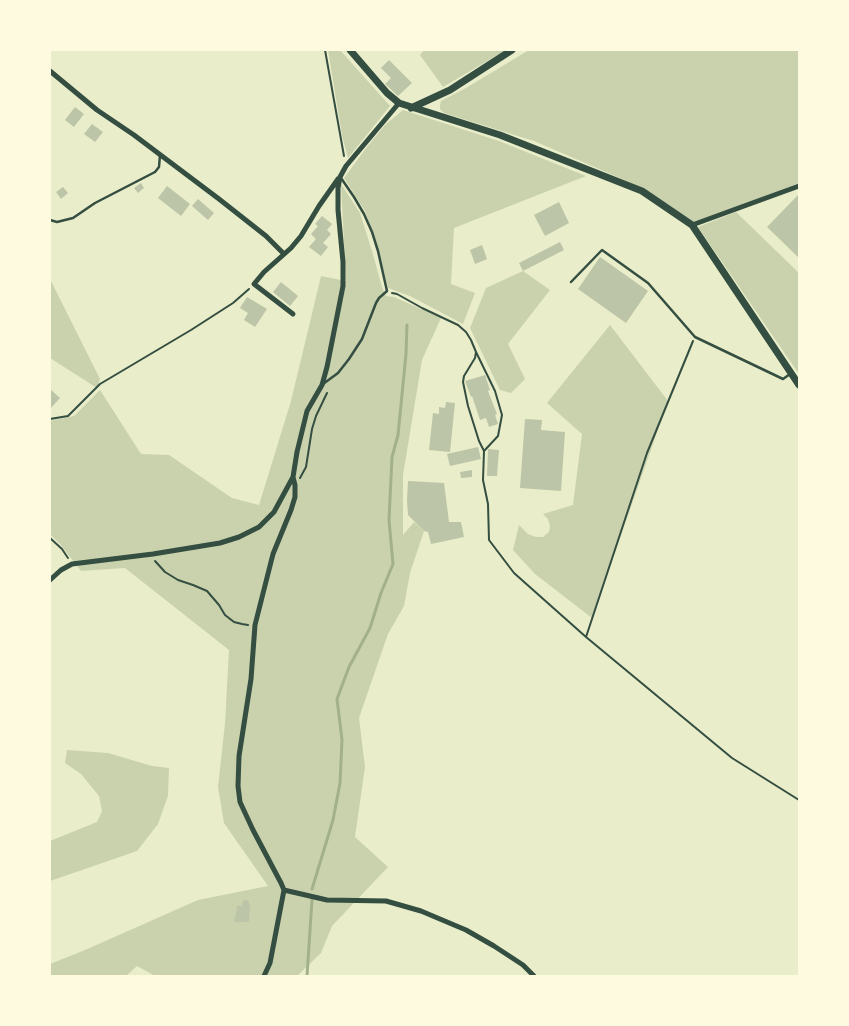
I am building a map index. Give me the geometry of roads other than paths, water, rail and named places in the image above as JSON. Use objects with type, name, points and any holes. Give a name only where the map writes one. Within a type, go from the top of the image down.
[{"type":"street","points":[[350,50],[398,103],[500,135],[642,191],[692,225],[799,385]]},
{"type":"street","points":[[411,108],[450,90],[512,50]]},
{"type":"street","points":[[50,71],[97,110],[160,154],[227,205],[266,236],[284,254]]},
{"type":"street","points":[[292,314],[254,284],[264,272],[291,248],[346,166],[398,103]]},
{"type":"street","points":[[50,580],[61,570],[72,564],[153,554],[239,537],[259,527],[274,512],[293,477],[307,411],[322,385],[343,286],[343,262],[338,210],[340,177]]},
{"type":"street","points":[[692,225],[799,186]]},
{"type":"street","points":[[264,976],[270,963],[284,890],[245,815],[240,802],[238,786],[255,625],[273,554],[295,497],[293,477]]},
{"type":"street","points":[[284,890],[327,900],[386,901],[421,911],[466,930],[494,946],[523,965],[534,976]]},
{"type":"lane","points":[[50,220],[57,222],[73,218],[95,203],[155,172],[159,167],[160,154]]},
{"type":"lane","points":[[322,385],[338,373],[349,359],[362,339],[379,298],[387,292],[372,232],[364,214],[340,177]]},
{"type":"lane","points":[[572,282],[602,250],[648,283],[695,337],[783,379],[792,374]]},
{"type":"waterway","points":[[312,889],[333,820],[340,783],[342,740],[337,699],[349,667],[370,628],[393,564],[389,520],[392,457],[398,435],[407,325]]},
{"type":"waterway","points":[[307,976],[312,900]]}]
